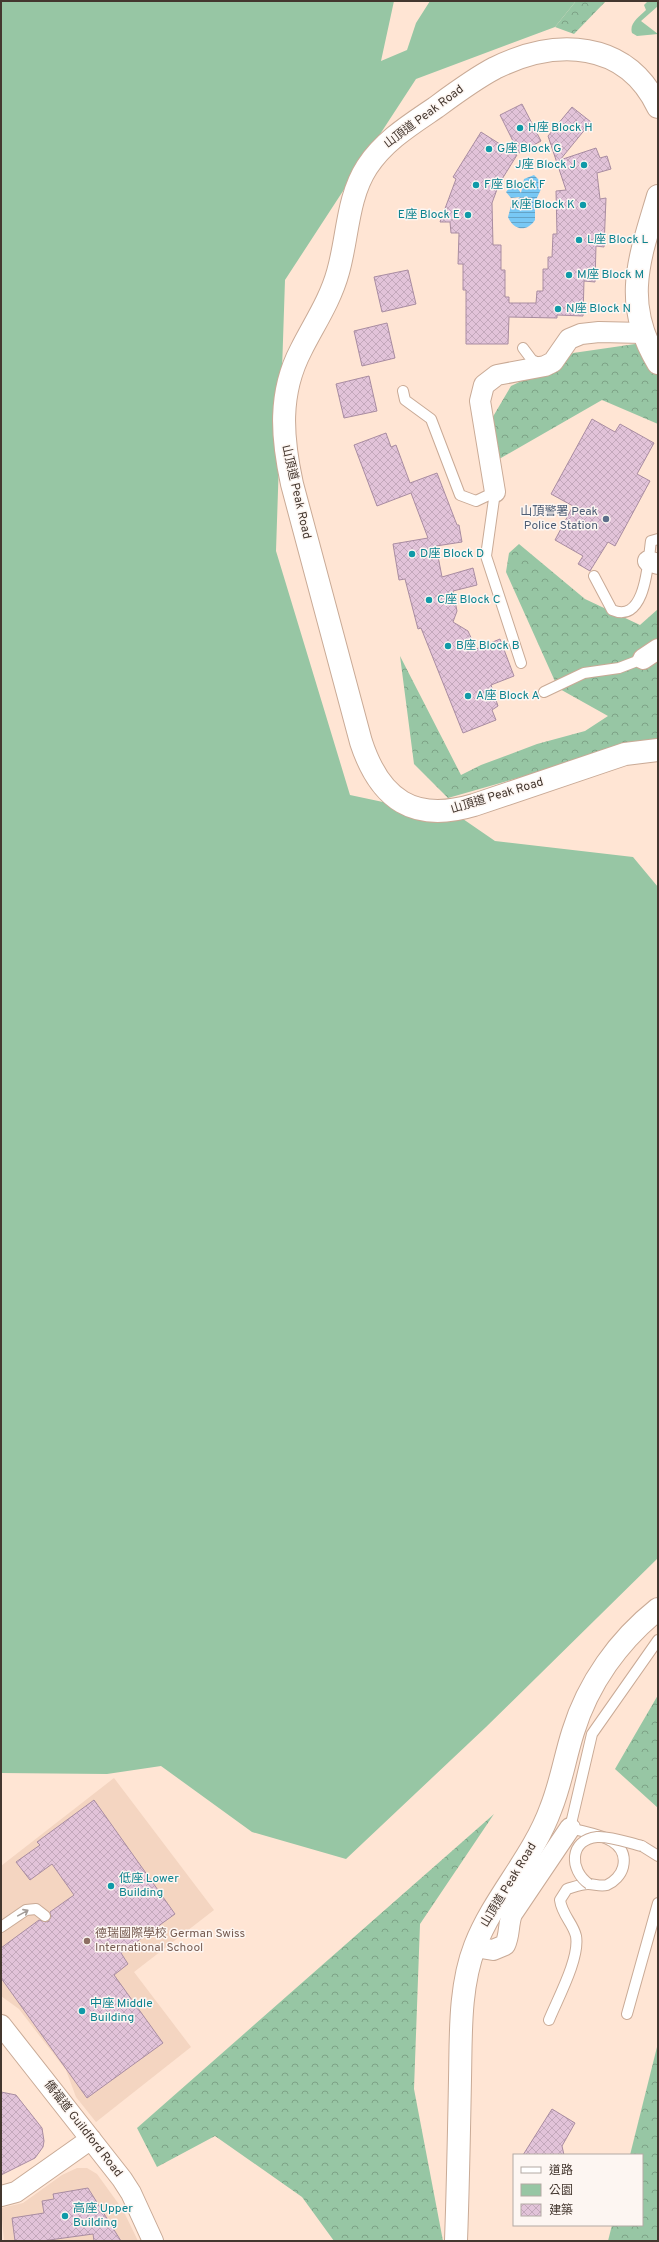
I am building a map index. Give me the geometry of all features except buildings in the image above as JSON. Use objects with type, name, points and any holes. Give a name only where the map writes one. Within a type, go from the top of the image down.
[{"type":"main road","name":"山頂道 Peak Road","points":[[658,107],[642,80],[630,69],[617,61],[590,50],[558,50],[524,57],[496,68],[468,84],[401,132],[375,156],[357,186],[335,285],[290,375],[285,396],[283,418],[285,448],[292,484],[361,742],[371,770],[390,794],[399,800],[418,808],[437,812],[452,811],[625,754],[658,750]]},
{"type":"main road","points":[[658,196],[641,254],[636,282],[637,305],[644,333],[658,362]]},
{"type":"main road","name":"山頂道 Peak Road","points":[[456,2241],[463,2009],[467,1972],[474,1946],[489,1915],[532,1849],[547,1817],[573,1731],[588,1694],[620,1644],[658,1609]]},
{"type":"street","points":[[495,492],[480,401],[484,385],[497,375],[544,366],[553,362],[569,339],[581,334],[599,332],[644,333]]},
{"type":"street","points":[[474,1946],[493,1950],[505,1945],[512,1914],[570,1828]]},
{"type":"street","name":"僑福道 Guildford Road","points":[[1,2025],[132,2193],[153,2241]]},
{"type":"street","points":[[1,2196],[16,2192],[91,2139]]},
{"type":"lane","points":[[523,348],[532,360],[544,366]]},
{"type":"lane","points":[[403,391],[405,400],[430,419],[460,496],[476,501],[495,492]]},
{"type":"lane","points":[[495,492],[486,556],[521,664]]},
{"type":"lane","points":[[594,576],[612,610],[620,612],[629,610],[636,604],[653,562],[651,542],[658,539]]},
{"type":"lane","points":[[544,692],[584,673],[619,668],[653,654]]},
{"type":"lane","points":[[549,2020],[577,1950],[576,1934],[561,1911],[560,1900],[567,1889],[589,1884],[601,1886],[614,1881],[622,1870],[623,1864],[621,1851],[611,1840],[570,1828],[592,1734],[658,1640]]},
{"type":"lane","points":[[589,1884],[577,1874],[574,1860],[578,1848],[586,1840],[600,1837],[642,1846],[658,1856]]},
{"type":"lane","points":[[627,2014],[658,1903]]},
{"type":"lane","points":[[1,1927],[26,1910],[36,1909],[45,1916]]},
{"type":"shaded area","name":"德瑞國際學校 German Swiss International School","points":[[114,1778],[214,1910],[134,1972],[191,2047],[96,2122],[76,2097],[66,2070],[19,2009],[1,1996],[1,1866]]},
{"type":"shaded area","points":[[77,2168],[87,2168],[97,2174],[123,2210],[138,2241],[4,2241],[1,2208],[23,2203],[62,2175]]},
{"type":"green space","points":[[1,1],[394,1],[381,61],[407,50],[416,23],[430,1],[576,1],[555,27],[416,79],[285,280],[276,551],[350,795],[463,819],[495,841],[633,857],[658,887],[658,1558],[486,1727],[346,1859],[252,1832],[161,1766],[107,1774],[1,1773]]},
{"type":"green space","points":[[576,1],[606,1],[574,34],[555,27]]},
{"type":"green space","points":[[648,1],[658,1],[658,6],[641,21],[658,34],[637,36],[632,33],[631,29],[635,20],[646,10],[644,5]]},
{"type":"green space","points":[[642,343],[658,374],[658,424],[602,400],[494,462],[491,420],[511,386],[563,361],[573,353]]},
{"type":"green space","points":[[519,544],[585,599],[640,625],[658,609],[658,738],[448,798],[414,764],[400,656],[461,775],[481,765],[537,744],[585,731],[608,716],[558,688],[506,572],[509,553]]},
{"type":"green space","points":[[658,1695],[658,1808],[615,1769]]},
{"type":"green space","points":[[494,1814],[420,1924],[414,2089],[443,2241],[334,2241],[302,2197],[215,2136],[157,2167],[137,2128]]},
{"type":"green space","points":[[658,2043],[658,2241],[608,2241],[612,2226],[643,2226],[643,2154],[630,2154]]},
{"type":"water","points":[[534,175],[541,182],[542,187],[535,202],[535,220],[528,227],[517,227],[508,217],[511,206],[520,197],[511,198],[506,192],[512,185],[516,186],[521,193],[524,179]]},
{"type":"place","name":"H座 Block H","points":[[520,128]]},
{"type":"place","name":"G座 Block G","points":[[489,149]]},
{"type":"place","name":"J座 Block J","points":[[584,165]]},
{"type":"place","name":"F座 Block F","points":[[476,185]]},
{"type":"place","name":"K座 Block K","points":[[583,205]]},
{"type":"place","name":"E座 Block E","points":[[468,215]]},
{"type":"place","name":"L座 Block L","points":[[579,240]]},
{"type":"place","name":"M座 Block M","points":[[569,275]]},
{"type":"place","name":"N座 Block N","points":[[558,309]]},
{"type":"place","name":"山頂警署 Peak Police Station","points":[[606,519]]},
{"type":"place","name":"D座 Block D","points":[[412,554]]},
{"type":"place","name":"C座 Block C","points":[[429,600]]},
{"type":"place","name":"B座 Block B","points":[[448,646]]},
{"type":"place","name":"A座 Block A","points":[[468,696]]},
{"type":"place","name":"低座 Lower Building","points":[[111,1886]]},
{"type":"place","name":"德瑞國際學校 German Swiss International School","points":[[87,1941]]},
{"type":"place","name":"中座 Middle Building","points":[[82,2011]]},
{"type":"place","name":"高座 Upper Building","points":[[65,2216]]}]
